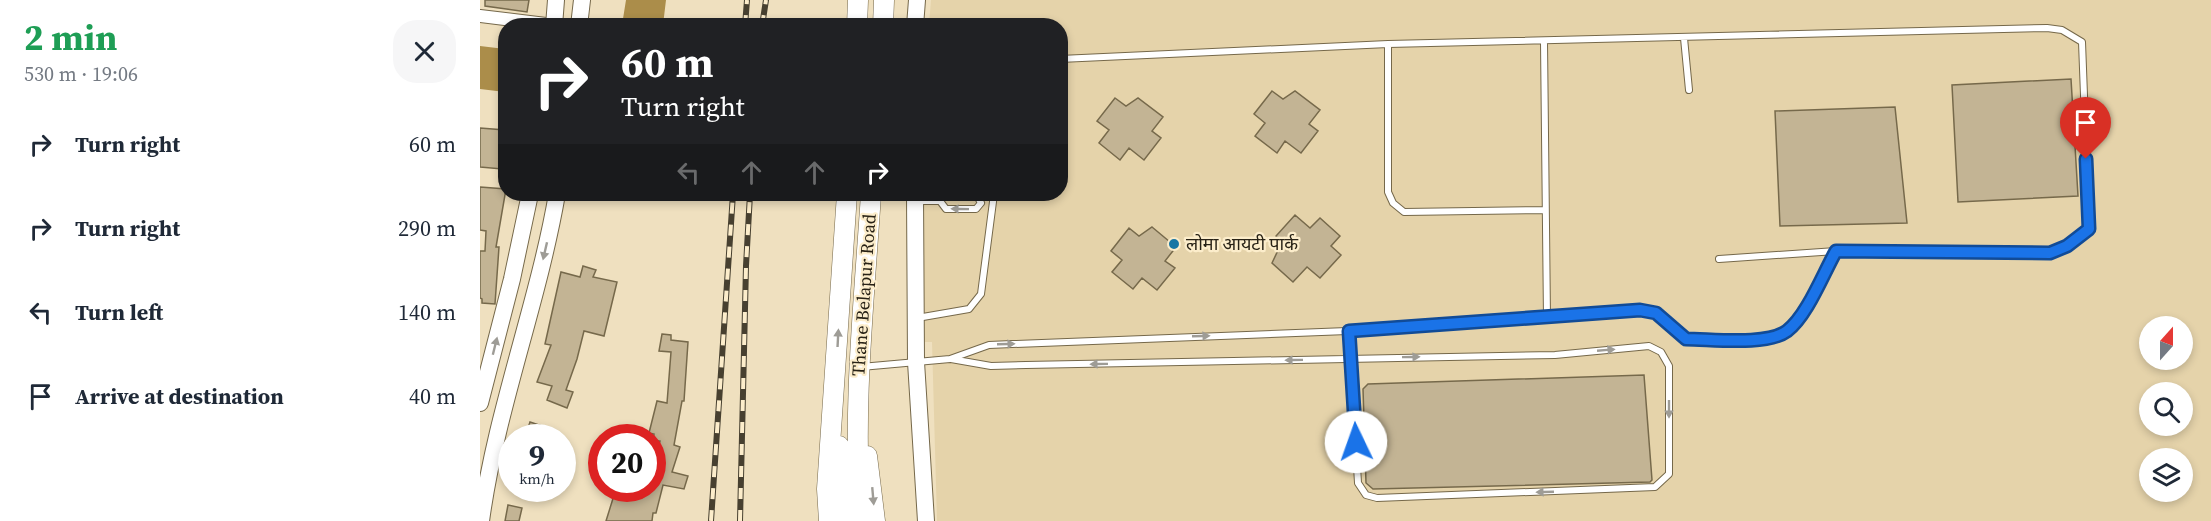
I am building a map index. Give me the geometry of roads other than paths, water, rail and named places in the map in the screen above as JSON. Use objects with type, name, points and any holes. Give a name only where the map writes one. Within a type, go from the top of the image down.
[{"type":"main road","points":[[857,18],[858,0]]},
{"type":"main road","points":[[883,18],[884,0]]},
{"type":"main road","name":"Thane Belapur Road","points":[[834,396],[847,201]]},
{"type":"main road","name":"Thane Belapur Road","points":[[857,397],[872,201]]},
{"type":"main road","points":[[834,396],[850,488],[861,521]]},
{"type":"main road","points":[[829,521],[826,489],[834,396]]},
{"type":"main road","points":[[846,521],[857,397]]},
{"type":"main road","points":[[857,397],[873,486],[875,521]]},
{"type":"street","points":[[555,18],[556,0]]},
{"type":"street","points":[[580,18],[582,0]]},
{"type":"street","points":[[916,18],[917,0]]},
{"type":"street","points":[[480,16],[498,18]]},
{"type":"street","points":[[480,403],[484,374],[512,279],[529,201]]},
{"type":"street","points":[[481,521],[486,485],[537,285],[555,201]]},
{"type":"street","points":[[915,201],[916,362],[926,521]]},
{"type":"lane","points":[[1068,59],[1388,44],[2047,28],[2062,30],[2082,42],[2089,229],[2067,246],[2050,253],[1836,251],[1719,259]]},
{"type":"lane","points":[[1684,38],[1689,90]]},
{"type":"lane","points":[[1544,42],[1547,318]]},
{"type":"lane","points":[[1388,44],[1388,192],[1392,203],[1404,212],[1545,210]]},
{"type":"lane","points":[[940,201],[946,209],[976,209],[981,203],[993,204]]},
{"type":"lane","points":[[916,319],[969,309],[976,302],[981,294],[993,201]]},
{"type":"lane","points":[[860,367],[950,358],[989,345],[1349,331],[1640,310],[1656,313],[1686,339],[1766,339],[1786,331],[1800,318],[1836,251]]},
{"type":"lane","points":[[950,358],[992,366],[1352,359],[1555,355],[1649,346],[1660,352],[1669,366],[1669,474],[1655,488],[1377,498],[1366,495],[1358,483],[1352,359],[1349,331]]},
{"type":"railway","points":[[746,18],[747,0]]},
{"type":"railway","points":[[763,18],[766,0]]},
{"type":"railway","points":[[711,521],[733,201]]},
{"type":"railway","points":[[740,521],[750,201]]},
{"type":"place","name":"लोमा आयटी पार्क","points":[[1174,244]]}]
